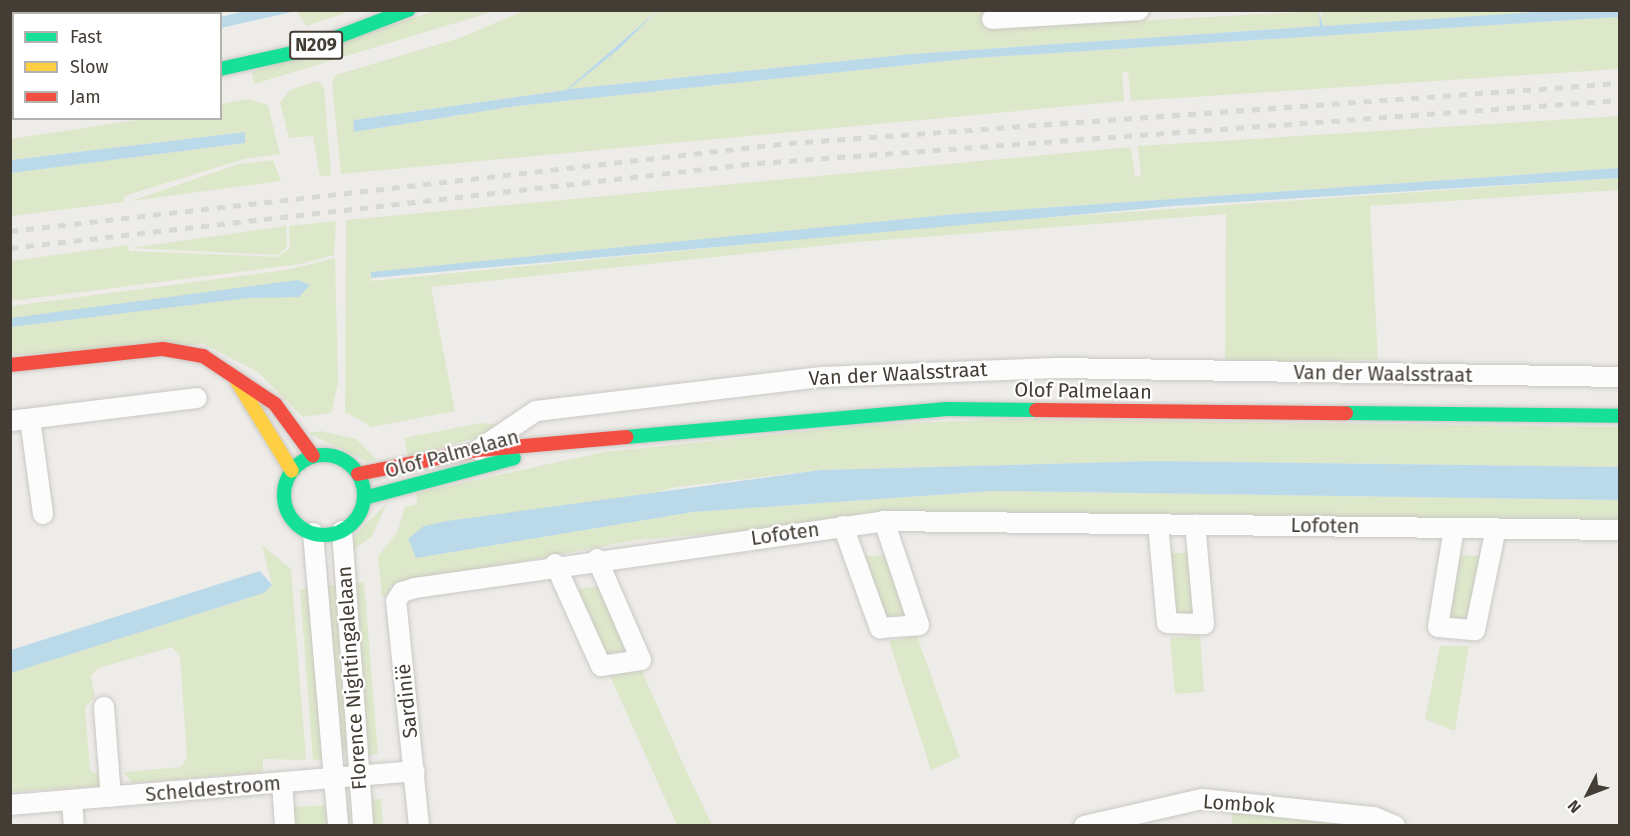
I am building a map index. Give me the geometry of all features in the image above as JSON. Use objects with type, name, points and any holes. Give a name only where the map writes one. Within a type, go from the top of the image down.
[{"type":"street","name":"N209","points":[[222,69],[301,51],[408,10]]},
{"type":"street","points":[[992,19],[1139,10]]},
{"type":"street","points":[[10,365],[163,349],[203,356],[233,372],[275,404],[313,456]]},
{"type":"street","name":"Van der Waalsstraat","points":[[478,450],[536,411],[822,377],[1065,369],[1620,377]]},
{"type":"street","points":[[233,372],[292,471]]},
{"type":"street","points":[[10,422],[197,398]]},
{"type":"street","name":"Olof Palmelaan","points":[[358,474],[478,450],[549,447],[722,425],[947,409],[1620,416]]},
{"type":"street","points":[[30,419],[42,514]]},
{"type":"street","name":"Olof Palmelaan","points":[[364,498],[549,447]]},
{"type":"street","points":[[313,456],[339,457],[358,474],[364,498],[355,521],[342,531],[313,533],[297,523],[287,507],[285,489],[292,471],[313,456]]},
{"type":"street","points":[[843,526],[880,628],[919,625],[884,520]]},
{"type":"street","name":"Lofoten","points":[[415,588],[555,564],[884,520],[1620,530]]},
{"type":"street","points":[[1158,524],[1167,623],[1204,624],[1196,524]]},
{"type":"street","points":[[1455,528],[1438,627],[1475,630],[1496,528]]},
{"type":"street","name":"Florence Nightingalelaan","points":[[342,531],[363,825]]},
{"type":"street","name":"Florence Nightingalelaan","points":[[313,533],[338,825]]},
{"type":"street","points":[[555,564],[602,666],[641,660],[597,559]]},
{"type":"street","name":"Sardinië","points":[[415,588],[402,592],[396,601],[419,825]]},
{"type":"street","points":[[104,707],[111,797]]},
{"type":"street","name":"Scheldestroom","points":[[10,805],[415,771]]},
{"type":"street","points":[[282,783],[285,825]]},
{"type":"street","name":"Lombok","points":[[1084,825],[1202,799],[1374,817],[1395,825]]},
{"type":"street","points":[[72,800],[74,825]]},
{"type":"green space","points":[[297,11],[351,11],[306,26]]},
{"type":"green space","points":[[434,11],[495,11],[254,84],[252,72]]},
{"type":"green space","points":[[523,11],[657,11],[566,90],[353,120],[354,132],[517,106],[975,58],[1619,17],[1619,69],[1131,101],[1128,72],[1122,72],[1124,101],[341,174],[332,83],[336,75],[460,38]]},
{"type":"green space","points":[[659,11],[986,11],[987,29],[1319,11],[1320,26],[912,54],[568,89]]},
{"type":"green space","points":[[1321,11],[1568,11],[1322,26]]},
{"type":"green space","points":[[318,81],[324,87],[331,175],[320,176],[313,136],[289,138],[280,103],[290,90]]},
{"type":"green space","points":[[247,99],[268,105],[280,154],[244,159],[124,196],[124,202],[11,216],[10,173],[245,143],[244,132],[11,160],[11,139],[136,120],[222,120],[222,104]]},
{"type":"green space","points":[[1619,116],[1619,168],[955,214],[370,274],[372,281],[956,224],[1619,178],[1619,190],[1370,206],[1378,360],[1225,362],[1226,214],[857,242],[431,287],[455,411],[372,427],[345,412],[346,220],[1131,147],[1135,177],[1141,176],[1138,146]]},
{"type":"green space","points":[[273,160],[281,181],[131,201],[239,164]]},
{"type":"green space","points":[[336,221],[334,255],[300,264],[11,301],[11,261],[128,245],[129,251],[278,257],[290,248],[289,226]]},
{"type":"green space","points":[[286,226],[287,247],[278,255],[131,248]]},
{"type":"green space","points":[[335,258],[338,383],[331,413],[303,417],[258,372],[204,344],[11,355],[11,306],[286,270]]},
{"type":"green space","points":[[1009,419],[1619,427],[1619,467],[1152,461],[821,470],[676,487],[416,558],[693,512],[993,491],[1619,500],[1619,521],[939,515],[636,540],[390,586],[390,596],[382,597],[378,556],[397,533],[405,507],[417,504],[416,493],[604,452],[868,425]]},
{"type":"green space","points":[[481,423],[500,425],[487,435],[408,457],[404,438]]},
{"type":"green space","points":[[321,431],[356,439],[377,460],[366,461],[308,433]]},
{"type":"green space","points":[[387,503],[372,536],[352,551],[354,536]]},
{"type":"green space","points":[[262,545],[291,569],[306,760],[263,759],[263,772],[132,783],[124,772],[181,767],[187,758],[180,656],[172,647],[98,668],[91,676],[95,697],[85,707],[90,770],[102,778],[99,786],[12,792],[10,673],[264,593],[272,585]]},
{"type":"green space","points":[[1170,553],[1191,553],[1193,616],[1174,615]]},
{"type":"green space","points":[[890,555],[908,617],[885,621],[863,556]]},
{"type":"green space","points":[[1458,555],[1485,556],[1471,624],[1447,623]]},
{"type":"green space","points":[[364,582],[378,754],[362,756],[350,584]]},
{"type":"green space","points":[[337,585],[348,751],[340,752],[327,586]]},
{"type":"green space","points":[[602,585],[628,650],[604,655],[573,590]]},
{"type":"green space","points":[[300,589],[309,589],[326,759],[313,760]]},
{"type":"green space","points":[[917,636],[960,757],[931,770],[889,641]]},
{"type":"green space","points":[[1200,636],[1204,692],[1175,694],[1170,638]]},
{"type":"green space","points":[[1440,646],[1469,646],[1455,731],[1425,719]]},
{"type":"green space","points":[[641,669],[712,825],[677,825],[609,674]]},
{"type":"green space","points":[[381,799],[383,825],[369,825],[367,800]]},
{"type":"green space","points":[[331,805],[332,825],[294,825],[293,807]]},
{"type":"green space","points":[[1232,811],[1297,814],[1355,825],[1232,826]]},
{"type":"water","points":[[244,10],[296,11],[222,28],[222,17]]},
{"type":"water","points":[[1568,10],[1619,11],[1620,17],[975,58],[517,106],[354,132],[353,120],[566,90],[657,11],[619,49],[569,89],[912,54],[1320,26],[1319,11],[1323,26]]},
{"type":"water","points":[[245,132],[245,143],[11,173],[11,160]]},
{"type":"water","points":[[1619,168],[1619,178],[1174,206],[371,278],[371,272],[955,214]]},
{"type":"water","points":[[298,280],[310,285],[299,297],[248,298],[11,327],[11,318]]},
{"type":"water","points":[[1152,461],[1619,467],[1619,500],[993,491],[693,512],[416,558],[408,539],[424,526],[447,521],[821,470]]},
{"type":"water","points":[[260,571],[272,585],[264,593],[11,673],[11,650]]},
{"type":"railway","points":[[10,231],[789,143],[1620,83]]},
{"type":"railway","points":[[10,248],[757,163],[1620,100]]},
{"type":"traffic: fast","points":[[222,69],[301,51],[408,10]]},
{"type":"traffic: fast","points":[[626,437],[947,409],[1036,410]]},
{"type":"traffic: fast","points":[[1346,413],[1620,416]]},
{"type":"traffic: fast","points":[[324,455],[339,458],[352,467],[361,480],[364,495],[361,510],[352,523],[339,532],[324,535],[309,532],[296,523],[287,510],[284,495],[287,480],[296,467],[309,458],[324,455]]},
{"type":"traffic: fast","points":[[364,498],[514,458]]},
{"type":"traffic: slow","points":[[237,381],[292,471]]},
{"type":"traffic: jam","points":[[10,365],[163,349],[203,356],[275,404],[313,456]]},
{"type":"traffic: jam","points":[[1036,410],[1346,413]]},
{"type":"traffic: jam","points":[[358,474],[478,450],[626,437]]}]
